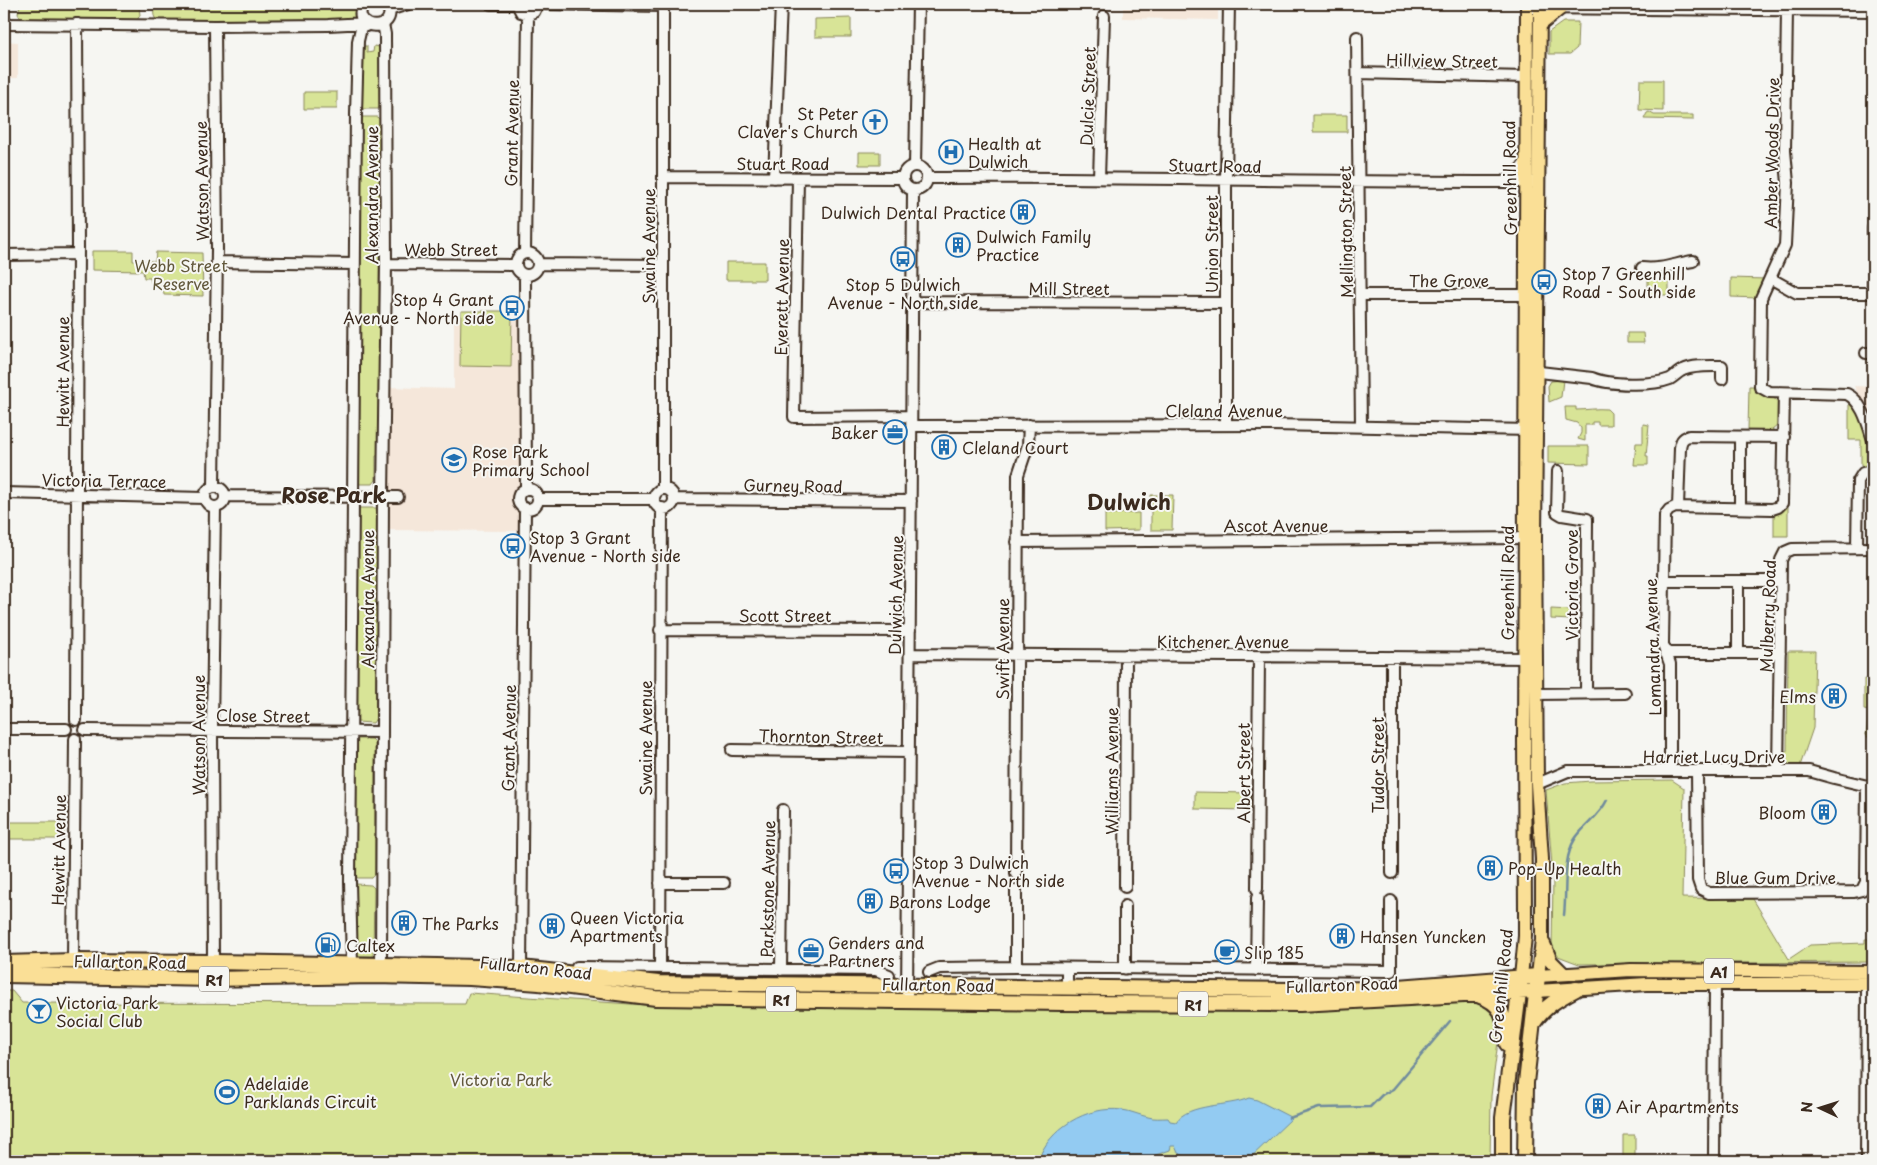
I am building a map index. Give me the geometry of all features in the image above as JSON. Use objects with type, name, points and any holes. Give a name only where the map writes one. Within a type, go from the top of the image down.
[{"type":"highway","name":"Fullarton Road","points":[[4,963],[73,961],[213,962],[462,978],[521,975],[656,998],[703,999],[1300,1004],[1537,991]]},
{"type":"highway","points":[[73,961],[73,978]]},
{"type":"highway","points":[[213,962],[213,979]]},
{"type":"highway","name":"Fullarton Road","points":[[4,975],[73,978],[213,979],[354,971],[381,965],[658,983],[1373,990],[1538,976]]},
{"type":"highway","points":[[4,980],[34,976]]},
{"type":"highway","name":"Greenhill Road","points":[[1525,1161],[1526,1083],[1538,976]]},
{"type":"highway","name":"Greenhill Road","points":[[1503,1161],[1503,1118],[1509,1057],[1521,977]]},
{"type":"highway","points":[[703,983],[703,999]]},
{"type":"highway","points":[[1067,988],[1067,1003]]},
{"type":"highway","points":[[1533,1024],[1541,1011],[1576,988]]},
{"type":"highway","points":[[1480,995],[1492,1000],[1503,1014],[1509,1057]]},
{"type":"main road","name":"Greenhill Road","points":[[1527,6],[1527,160],[1533,182]]},
{"type":"main road","name":"Greenhill Road","points":[[1521,977],[1525,936],[1530,658],[1533,182],[1540,6]]},
{"type":"main road","points":[[1540,25],[1561,8]]},
{"type":"main road","name":"Greenhill Road","points":[[1530,658],[1536,694],[1537,784],[1542,859],[1542,940],[1538,976]]},
{"type":"main road","points":[[1542,940],[1551,962],[1564,974]]},
{"type":"main road","name":"Fullarton Road","points":[[1538,976],[1631,970],[1873,972]]},
{"type":"main road","name":"Fullarton Road","points":[[1537,991],[1647,984],[1870,984]]},
{"type":"street","points":[[363,4],[360,12],[367,24]]},
{"type":"street","points":[[4,24],[215,26],[367,24],[376,26],[383,24],[388,17],[388,7],[408,4]]},
{"type":"street","points":[[491,4],[517,4],[521,12],[528,14],[534,12],[538,4]]},
{"type":"street","points":[[544,4],[663,5]]},
{"type":"street","points":[[774,178],[781,4]]},
{"type":"street","points":[[915,166],[918,4]]},
{"type":"street","name":"Union Street","points":[[1226,425],[1226,180],[1229,4]]},
{"type":"street","name":"Swaine Avenue","points":[[663,5],[663,489]]},
{"type":"street","points":[[1527,6],[1561,8],[1717,7],[1873,11]]},
{"type":"street","name":"Amber Woods Drive","points":[[1787,10],[1785,151],[1788,183],[1785,245],[1761,298],[1760,387],[1766,392],[1847,394],[1852,397],[1863,413],[1873,440]]},
{"type":"street","name":"Grant Avenue","points":[[525,253],[528,14]]},
{"type":"street","name":"Dulcie Street","points":[[1099,178],[1104,16]]},
{"type":"street","name":"Hewitt Avenue","points":[[76,720],[77,24]]},
{"type":"street","name":"Alexandra Avenue","points":[[354,971],[350,882],[354,264],[358,41],[361,28],[367,24]]},
{"type":"street","name":"Alexandra Avenue","points":[[381,965],[386,264],[385,34],[383,24]]},
{"type":"street","points":[[337,25],[354,33],[358,41]]},
{"type":"street","name":"Watson Avenue","points":[[214,486],[217,262],[215,26]]},
{"type":"street","name":"Mellington Street","points":[[1357,37],[1361,426]]},
{"type":"street","name":"Hillview Street","points":[[1358,73],[1526,77]]},
{"type":"street","points":[[1502,182],[1523,168],[1527,160]]},
{"type":"street","points":[[915,166],[924,171],[927,178],[923,187],[913,190],[905,185],[903,178],[905,171],[915,166]]},
{"type":"street","name":"Stuart Road","points":[[663,177],[903,178]]},
{"type":"street","name":"Everett Avenue","points":[[794,417],[798,178]]},
{"type":"street","name":"Stuart Road","points":[[927,178],[1533,182]]},
{"type":"street","name":"Dulwich Avenue","points":[[907,1000],[913,190]]},
{"type":"street","points":[[1770,278],[1798,293],[1873,293],[1873,228]]},
{"type":"street","points":[[529,253],[536,257],[538,264],[536,271],[526,275],[519,271],[516,264],[519,257],[529,253]]},
{"type":"street","points":[[4,256],[78,254]]},
{"type":"street","points":[[1642,268],[1658,270],[1678,263],[1693,261]]},
{"type":"street","points":[[217,262],[354,264]]},
{"type":"street","name":"Webb Street","points":[[386,264],[516,264]]},
{"type":"street","points":[[538,264],[662,265]]},
{"type":"street","points":[[526,275],[526,489]]},
{"type":"street","name":"The Grove","points":[[1360,295],[1532,295]]},
{"type":"street","name":"Mill Street","points":[[912,302],[1226,303]]},
{"type":"street","points":[[1531,371],[1592,378],[1601,382],[1647,383],[1669,379],[1683,370],[1704,366],[1722,366],[1722,379]]},
{"type":"street","points":[[1784,393],[1784,437],[1782,503],[1772,509],[1678,507],[1681,441],[1689,436],[1784,437]]},
{"type":"street","name":"Cleland Avenue","points":[[794,417],[1028,425],[1361,426],[1531,430]]},
{"type":"street","name":"Swift Avenue","points":[[1016,874],[1018,474],[1028,445],[1028,425]]},
{"type":"street","points":[[1740,437],[1740,508]]},
{"type":"street","name":"Victoria Grove","points":[[1558,470],[1557,512],[1562,515],[1586,519],[1586,693]]},
{"type":"street","points":[[1857,548],[1858,481],[1862,473],[1873,471]]},
{"type":"street","points":[[214,486],[222,489],[225,496],[221,505],[214,508],[207,505],[204,498],[208,489],[214,486]]},
{"type":"street","points":[[526,489],[533,490],[538,499],[532,507],[525,508],[520,504],[518,497],[521,491],[526,489]]},
{"type":"street","points":[[663,489],[670,491],[674,499],[668,508],[656,505],[654,499],[656,492],[663,489]]},
{"type":"street","name":"Victoria Terrace","points":[[4,494],[204,498]]},
{"type":"street","points":[[225,496],[398,497]]},
{"type":"street","points":[[538,499],[654,499]]},
{"type":"street","name":"Gurney Road","points":[[674,499],[912,501]]},
{"type":"street","name":"Lomandra Avenue","points":[[1670,770],[1670,664],[1663,644],[1664,580],[1666,515],[1669,510],[1678,507]]},
{"type":"street","name":"Watson Avenue","points":[[213,962],[212,730],[214,508]]},
{"type":"street","name":"Grant Avenue","points":[[521,975],[525,508]]},
{"type":"street","name":"Swaine Avenue","points":[[660,968],[662,508]]},
{"type":"street","name":"Ascot Avenue","points":[[1017,542],[1530,538]]},
{"type":"street","name":"Mulberry Road","points":[[1778,771],[1781,560],[1785,552],[1792,548],[1873,548]]},
{"type":"street","points":[[1664,580],[1781,581]]},
{"type":"street","points":[[1738,581],[1738,653]]},
{"type":"street","name":"Scott Street","points":[[660,630],[910,631]]},
{"type":"street","points":[[1665,653],[1780,653]]},
{"type":"street","name":"Kitchener Avenue","points":[[910,654],[1259,658],[1530,658]]},
{"type":"street","name":"Williams Avenue","points":[[1125,887],[1126,656]]},
{"type":"street","name":"Tudor Street","points":[[1392,657],[1392,873]]},
{"type":"street","name":"Albert Street","points":[[1256,970],[1259,658]]},
{"type":"street","points":[[1536,694],[1625,693]]},
{"type":"street","points":[[76,720],[82,722],[85,730],[82,736],[75,739],[69,736],[66,729],[68,723],[76,720]]},
{"type":"street","points":[[4,729],[66,729]]},
{"type":"street","name":"Close Street","points":[[85,730],[382,732]]},
{"type":"street","name":"Hewitt Avenue","points":[[73,961],[75,739]]},
{"type":"street","name":"Thornton Street","points":[[732,750],[909,752]]},
{"type":"street","name":"Harriet Lucy Drive","points":[[1537,784],[1568,770],[1670,770],[1809,771],[1870,786]]},
{"type":"street","name":"Blue Gum Drive","points":[[1698,771],[1698,880],[1701,889],[1709,893],[1854,892],[1862,890],[1866,882],[1870,786]]},
{"type":"street","name":"Parkstone Avenue","points":[[781,970],[783,810]]},
{"type":"street","points":[[660,883],[724,883]]},
{"type":"street","points":[[1016,890],[1016,967]]},
{"type":"street","name":"Fullarton Road","points":[[930,972],[939,968],[1016,967],[1391,971],[1391,901]]},
{"type":"street","points":[[1125,906],[1125,969]]},
{"type":"street","name":"Fullarton Road","points":[[577,967],[876,970],[889,975]]},
{"type":"street","points":[[1067,968],[1067,988]]},
{"type":"street","points":[[703,969],[703,983]]},
{"type":"street","points":[[1714,1161],[1715,971]]},
{"type":"street","points":[[1866,1161],[1870,1072],[1870,984]]},
{"type":"shaded area","points":[[1123,4],[1218,4],[1218,20],[1123,18]]},
{"type":"shaded area","points":[[4,41],[18,42],[18,78],[4,78]]},
{"type":"shaded area","name":"Rose Park Primary School","points":[[454,315],[525,317],[525,531],[383,530],[385,387],[454,389]]},
{"type":"shaded area","points":[[1854,386],[1873,387],[1873,425]]},
{"type":"green space","points":[[20,4],[136,4],[139,7],[140,15],[136,22],[22,20],[18,14]]},
{"type":"green space","points":[[158,4],[357,4],[357,20],[159,22],[155,18],[154,13]]},
{"type":"green space","points":[[851,18],[851,37],[815,37],[815,19]]},
{"type":"green space","points":[[1563,22],[1578,22],[1577,48],[1570,54],[1549,54],[1549,32]]},
{"type":"green space","points":[[359,46],[367,46],[367,53],[373,52],[374,46],[380,47],[380,106],[378,109],[361,109]]},
{"type":"green space","points":[[1640,80],[1663,80],[1663,111],[1639,110]]},
{"type":"green space","points":[[304,92],[337,92],[337,109],[304,109]]},
{"type":"green space","points":[[1649,112],[1654,115],[1693,115],[1693,120],[1644,119]]},
{"type":"green space","points":[[1313,115],[1347,115],[1347,132],[1313,132]]},
{"type":"green space","points":[[360,117],[377,117],[380,120],[378,456],[376,456],[376,480],[373,484],[356,484]]},
{"type":"green space","points":[[859,152],[880,152],[880,165],[859,165]]},
{"type":"green space","name":"Webb Street Reserve","points":[[92,251],[133,251],[133,261],[155,261],[156,252],[202,253],[203,296],[164,295],[163,288],[152,285],[150,278],[144,278],[143,271],[92,270]]},
{"type":"green space","points":[[726,262],[765,262],[765,280],[726,280]]},
{"type":"green space","points":[[1648,278],[1669,278],[1669,295],[1648,295]]},
{"type":"green space","points":[[1731,278],[1766,279],[1758,298],[1731,297]]},
{"type":"green space","points":[[461,311],[512,311],[511,367],[460,366]]},
{"type":"green space","points":[[1627,333],[1643,333],[1644,343],[1627,343]]},
{"type":"green space","points":[[1563,380],[1561,397],[1549,402],[1548,386],[1551,381]]},
{"type":"green space","points":[[1749,386],[1756,386],[1760,393],[1778,402],[1778,425],[1771,431],[1748,431]]},
{"type":"green space","points":[[1849,401],[1862,421],[1870,445],[1871,461],[1865,466],[1861,466],[1861,440],[1849,440]]},
{"type":"green space","points":[[1565,407],[1576,407],[1576,410],[1607,409],[1611,413],[1611,425],[1598,425],[1598,422],[1592,422],[1592,425],[1585,425],[1585,441],[1578,439],[1581,428],[1577,423],[1566,420]]},
{"type":"green space","points":[[1643,424],[1649,425],[1646,456],[1648,456],[1648,465],[1634,465],[1636,443],[1643,443]]},
{"type":"green space","points":[[1548,446],[1589,446],[1589,464],[1548,463]]},
{"type":"green space","points":[[1151,495],[1173,495],[1172,530],[1151,530]]},
{"type":"green space","points":[[1788,503],[1788,536],[1774,536],[1774,516]]},
{"type":"green space","points":[[356,508],[377,508],[376,718],[373,723],[356,722]]},
{"type":"green space","points":[[1139,513],[1139,530],[1105,531],[1105,514]]},
{"type":"green space","points":[[1551,609],[1571,610],[1571,620],[1551,619]]},
{"type":"green space","points":[[1788,651],[1815,651],[1813,728],[1800,766],[1790,765],[1784,759],[1784,751],[1787,751]]},
{"type":"green space","points":[[1864,679],[1873,679],[1873,743],[1866,735],[1869,711],[1864,710]]},
{"type":"green space","points":[[358,739],[372,739],[375,742],[375,874],[371,878],[358,878],[354,876],[355,741]]},
{"type":"green space","points":[[1672,780],[1684,788],[1682,898],[1753,899],[1789,959],[1810,945],[1865,943],[1865,939],[1873,939],[1873,962],[1579,964],[1558,956],[1552,947],[1553,878],[1546,790],[1565,783]]},
{"type":"green space","points":[[1195,792],[1250,793],[1250,810],[1195,809]]},
{"type":"green space","points":[[8,822],[64,822],[64,839],[8,839]]},
{"type":"green space","points":[[356,884],[371,885],[374,888],[373,956],[355,956]]},
{"type":"green space","name":"Victoria Park","points":[[4,991],[12,991],[22,1003],[465,1004],[469,993],[645,1005],[1300,1010],[1482,1001],[1493,1007],[1500,1026],[1491,1096],[1490,1161],[4,1161]]},
{"type":"green space","points":[[1623,1135],[1635,1135],[1635,1161],[1623,1161]]},
{"type":"water","points":[[1249,1098],[1257,1100],[1292,1118],[1247,1161],[1194,1161],[1178,1153],[1175,1146],[1171,1146],[1170,1150],[1153,1156],[1148,1161],[1038,1161],[1043,1149],[1060,1129],[1096,1111],[1122,1110],[1150,1118],[1168,1118],[1170,1121],[1176,1122],[1182,1116],[1199,1108]]},
{"type":"waterway","points":[[1564,915],[1568,856],[1571,847],[1575,839],[1600,811],[1607,800]]},
{"type":"waterway","points":[[1289,1118],[1319,1108],[1370,1107],[1382,1095],[1393,1089],[1450,1021]]},
{"type":"place","name":"St Peter Claver's Church","points":[[875,122]]},
{"type":"place","name":"Health at Dulwich","points":[[951,152]]},
{"type":"place","name":"Dulwich Dental Practice","points":[[1023,212]]},
{"type":"place","name":"Dulwich Family Practice","points":[[958,245]]},
{"type":"place","name":"Stop 5 Dulwich Avenue - North side","points":[[903,259]]},
{"type":"place","name":"Stop 7 Greenhill Road - South side","points":[[1544,282]]},
{"type":"place","name":"Stop 4 Grant Avenue - North side","points":[[512,308]]},
{"type":"place","name":"Baker","points":[[895,432]]},
{"type":"place","name":"Cleland Court","points":[[944,447]]},
{"type":"place","name":"Rose Park Primary School","points":[[454,460]]},
{"type":"place","name":"Stop 3 Grant Avenue - North side","points":[[513,546]]},
{"type":"place","name":"Elms","points":[[1834,696]]},
{"type":"place","name":"Bloom","points":[[1824,812]]},
{"type":"place","name":"Pop-Up Health","points":[[1490,868]]},
{"type":"place","name":"Stop 3 Dulwich Avenue - North side","points":[[896,871]]},
{"type":"place","name":"Barons Lodge","points":[[870,901]]},
{"type":"place","name":"The Parks","points":[[404,923]]},
{"type":"place","name":"Queen Victoria Apartments","points":[[552,926]]},
{"type":"place","name":"Hansen Yuncken","points":[[1342,936]]},
{"type":"place","name":"Caltex","points":[[328,945]]},
{"type":"place","name":"Genders and Partners","points":[[811,951]]},
{"type":"place","name":"Slip 185","points":[[1227,952]]},
{"type":"place","name":"Victoria Park Social Club","points":[[39,1011]]},
{"type":"place","name":"Adelaide Parklands Circuit","points":[[227,1092]]},
{"type":"place","name":"Air Apartments","points":[[1598,1106]]},
{"type":"district","name":"Rose Park","points":[[334,494]]},
{"type":"district","name":"Dulwich","points":[[1129,501]]}]
